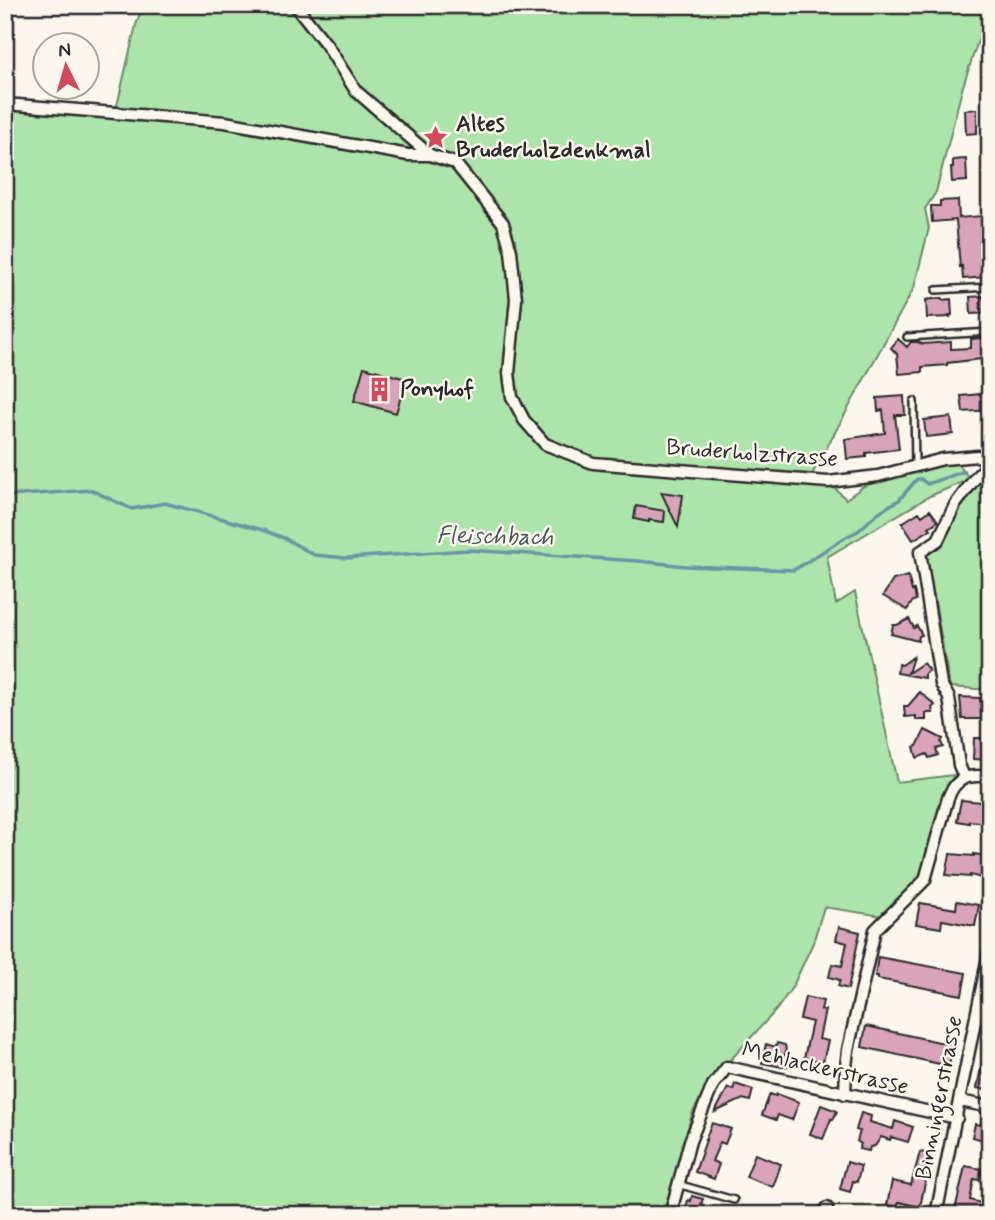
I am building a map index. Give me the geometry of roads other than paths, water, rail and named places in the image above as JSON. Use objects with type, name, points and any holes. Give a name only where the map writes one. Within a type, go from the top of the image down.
[{"type":"street","points":[[295,5],[326,44],[356,91],[430,155]]},
{"type":"street","points":[[5,104],[225,122],[408,155],[430,155]]},
{"type":"street","name":"Bruderholzstrasse","points":[[430,155],[454,163],[503,223],[511,251],[516,299],[509,373],[512,397],[524,420],[545,444],[593,463],[828,482],[878,476],[955,458],[978,456],[990,461]]},
{"type":"street","points":[[964,777],[959,765],[948,698],[941,684],[920,552],[938,540],[955,505],[990,461]]},
{"type":"street","points":[[845,1094],[848,1050],[875,930],[925,880],[953,786],[964,777],[990,777]]},
{"type":"street","name":"Binningerstrasse","points":[[936,1215],[990,947]]},
{"type":"street","name":"Mehlackerstrasse","points":[[677,1184],[690,1141],[713,1085],[727,1067],[957,1118]]},
{"type":"street","points":[[960,1101],[990,1107]]},
{"type":"street","points":[[670,1215],[677,1184]]},
{"type":"lane","points":[[936,290],[990,287]]},
{"type":"lane","points":[[906,337],[990,332]]},
{"type":"lane","points":[[914,401],[915,467]]},
{"type":"lane","points":[[677,1184],[734,1200]]},
{"type":"waterway","name":"Fleischbach","points":[[5,495],[91,490],[132,509],[165,503],[263,530],[314,555],[346,558],[468,550],[686,566],[794,570],[858,531],[879,512],[899,500],[917,479],[927,484],[965,471]]},
{"type":"place","name":"Altes Bruderholzdenkmal","points":[[436,138]]},
{"type":"place","name":"Ponyhof","points":[[380,390]]}]
